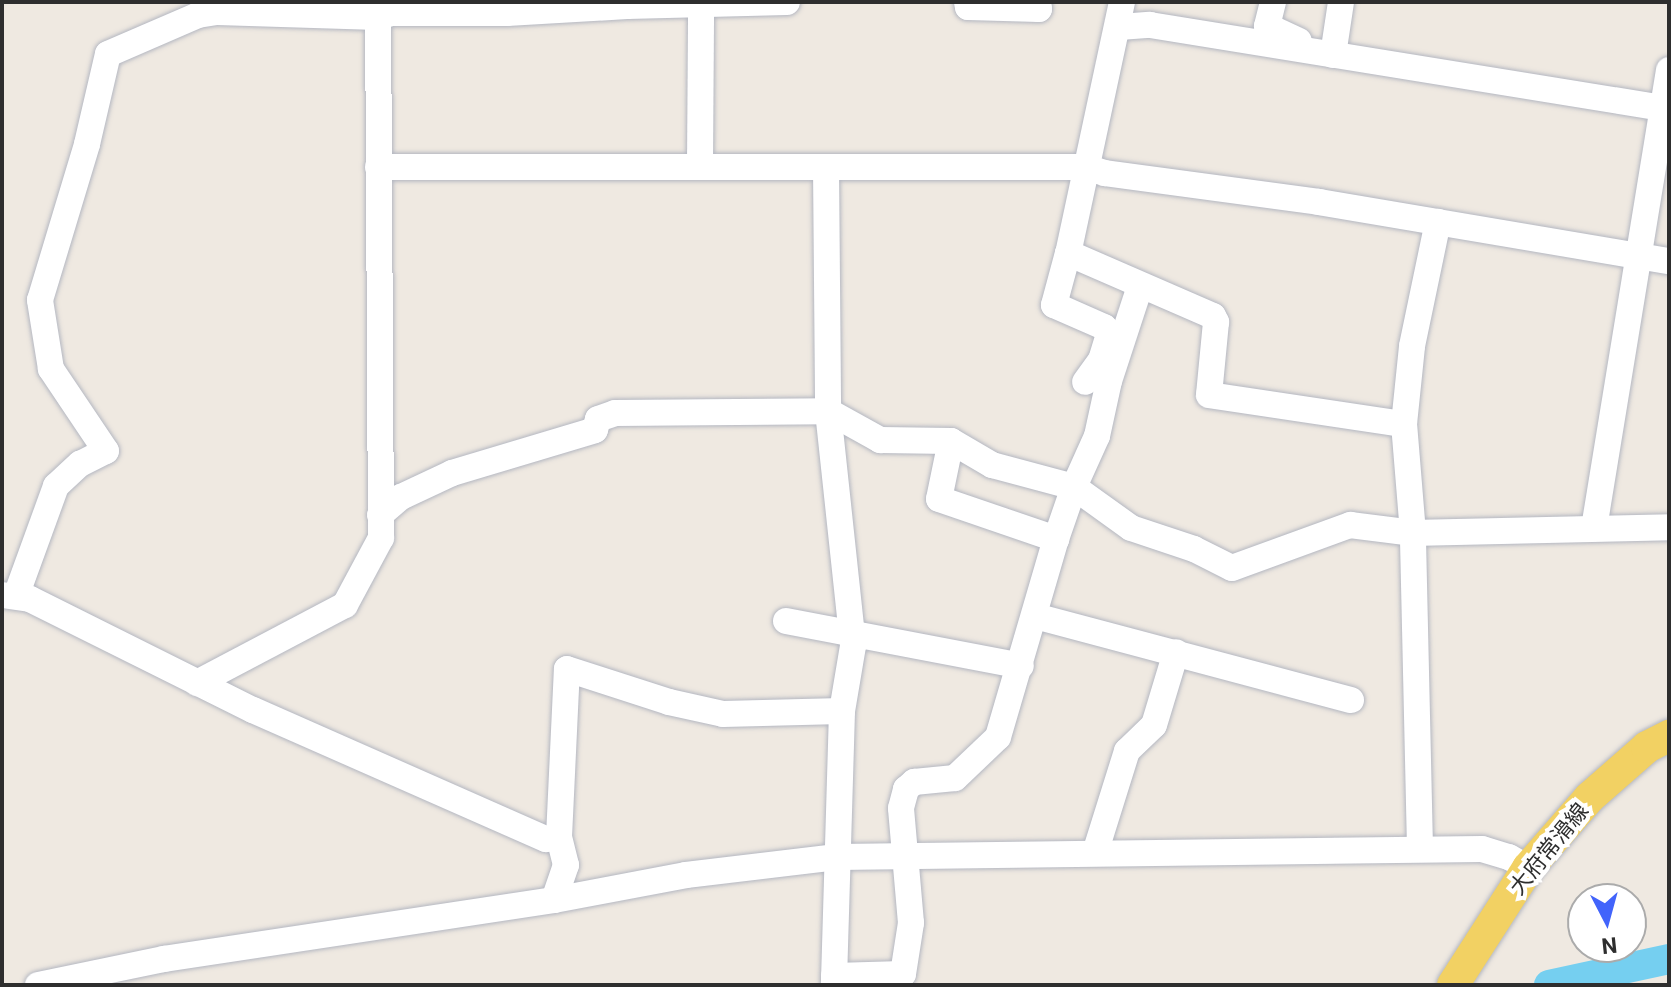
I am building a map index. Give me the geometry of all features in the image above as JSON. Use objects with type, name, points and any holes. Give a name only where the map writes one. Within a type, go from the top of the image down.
[{"type":"main road","name":"大府常滑線","points":[[1453,985],[1528,868],[1589,798],[1647,747],[1669,736]]},
{"type":"street","points":[[559,837],[546,839],[197,683],[30,599],[9,596],[56,486],[80,464],[106,451],[51,369],[40,300],[87,144],[108,54],[198,15],[378,9],[392,13],[507,13],[627,4],[787,2]]},
{"type":"street","points":[[967,2],[968,7],[1039,9],[1038,2]]},
{"type":"street","points":[[1273,2],[1267,26],[1321,53]]},
{"type":"street","points":[[1321,53],[1341,2]]},
{"type":"street","points":[[700,165],[701,5]]},
{"type":"street","points":[[197,683],[345,605],[381,538],[378,9]]},
{"type":"street","points":[[1085,382],[1101,360],[1109,334],[1104,327],[1054,305],[1086,181],[1086,167],[1120,14],[1150,25],[1663,108]]},
{"type":"street","points":[[1594,528],[1669,70]]},
{"type":"street","points":[[378,167],[1086,167],[1105,173],[1438,222],[1669,261]]},
{"type":"street","points":[[826,167],[828,411],[853,646],[842,711],[834,980],[903,974],[911,923],[901,808],[906,789],[914,782],[955,778],[998,737],[1056,539],[1074,487],[1097,436],[1109,381],[1140,286]]},
{"type":"street","points":[[1420,848],[1413,533],[1404,424],[1412,346],[1438,222]]},
{"type":"street","points":[[1068,253],[1213,316],[1216,322],[1209,395],[1404,424]]},
{"type":"street","points":[[380,515],[401,497],[452,473],[595,430],[598,419],[615,413],[828,411],[880,440],[951,441],[992,465],[1074,487],[1131,528],[1194,549],[1232,568],[1350,525],[1413,533],[1669,527]]},
{"type":"street","points":[[951,441],[939,499],[1056,539]]},
{"type":"street","points":[[1035,616],[1351,700]]},
{"type":"street","points":[[786,621],[1021,666]]},
{"type":"street","points":[[1095,853],[1127,751],[1154,725],[1176,652]]},
{"type":"street","points":[[554,900],[566,865],[559,837],[567,669],[669,702],[723,714],[842,711]]},
{"type":"street","points":[[38,985],[164,959],[554,900],[686,875],[766,869],[837,857],[1420,848],[1482,849],[1509,857],[1528,868]]},
{"type":"waterway","points":[[1549,985],[1669,959]]}]
